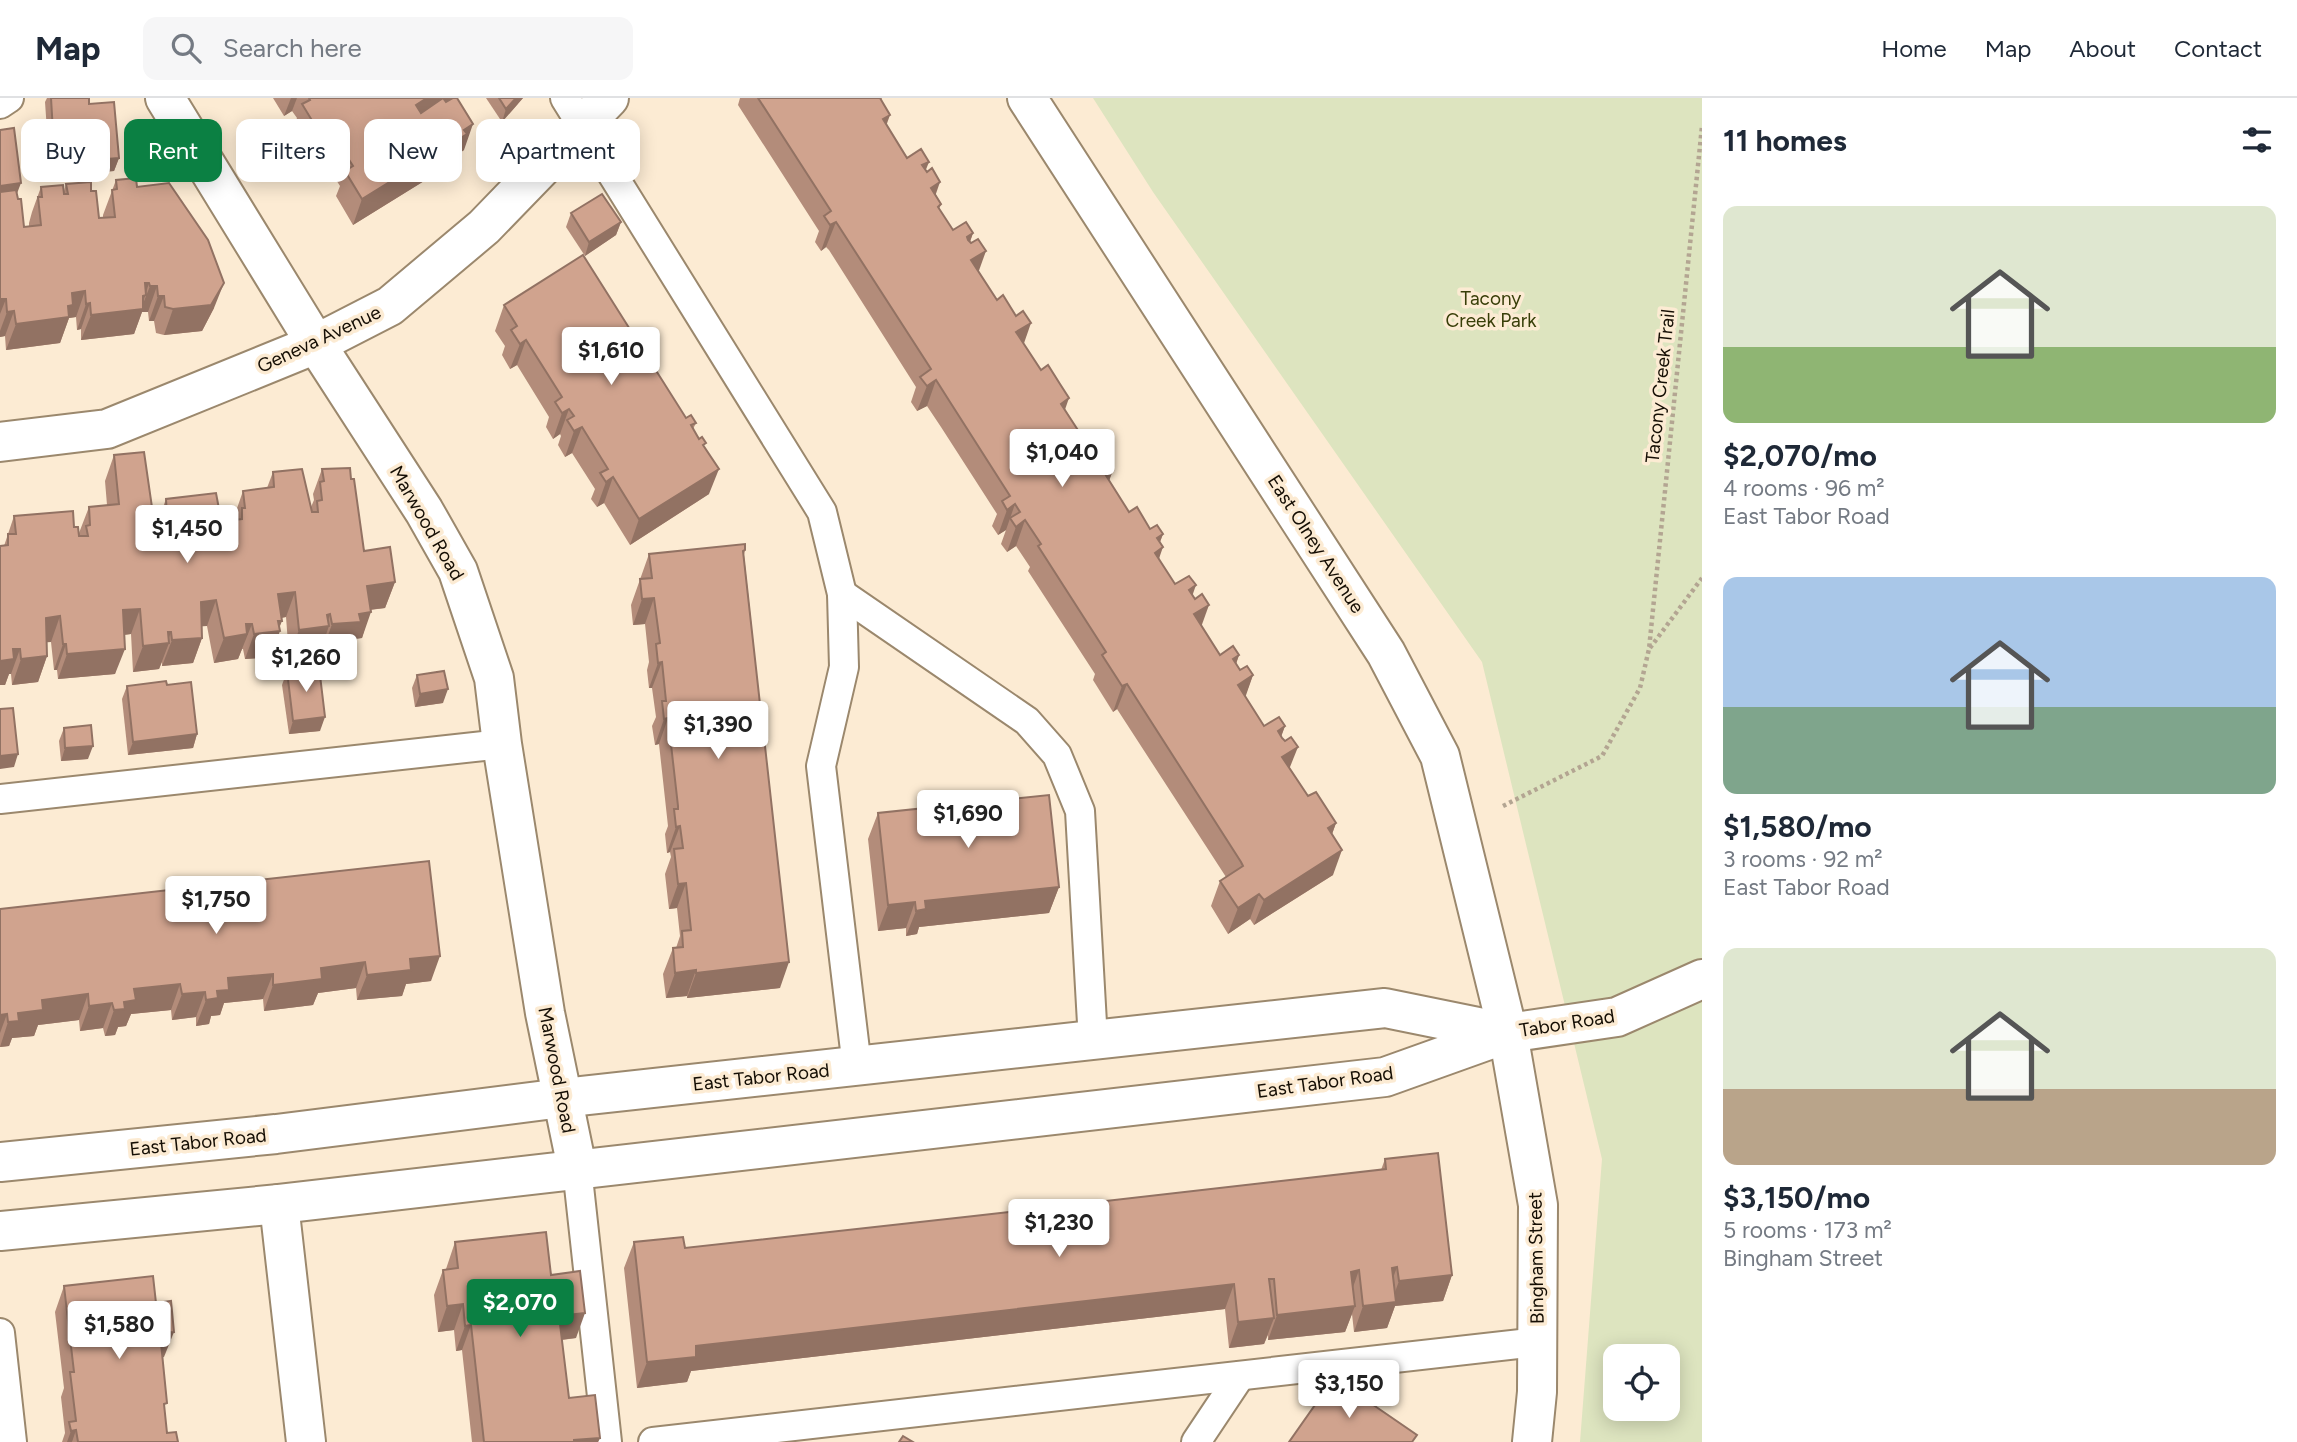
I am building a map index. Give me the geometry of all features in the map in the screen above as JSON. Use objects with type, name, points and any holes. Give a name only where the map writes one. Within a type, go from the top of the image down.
[{"type":"street","name":"Marwood Road","points":[[165,98],[316,344],[424,511],[458,571],[494,678],[545,1013],[577,1168]]},
{"type":"street","name":"Geneva Avenue","points":[[0,442],[107,429],[316,344],[390,306],[484,228],[574,112],[609,98]]},
{"type":"street","name":"East Olney Avenue","points":[[1027,98],[1387,653],[1440,756],[1508,1033]]},
{"type":"street","name":"Tabor Road","points":[[1508,1033],[1617,1017],[1702,979]]},
{"type":"street","name":"East Tabor Road","points":[[0,1162],[276,1135],[562,1098],[1385,1008],[1508,1033]]},
{"type":"street","name":"East Tabor Road","points":[[0,1231],[279,1204],[1385,1077],[1508,1033]]},
{"type":"street","name":"Bingham Street","points":[[1508,1033],[1538,1205],[1537,1392],[1532,1442]]},
{"type":"street","points":[[279,1204],[306,1442]]},
{"type":"lane","points":[[0,104],[9,98]]},
{"type":"lane","points":[[574,112],[822,512],[842,594],[844,667],[821,766],[857,1067]]},
{"type":"lane","points":[[842,594],[1027,721],[1057,755],[1080,811],[1093,1041]]},
{"type":"lane","points":[[0,799],[502,744]]},
{"type":"lane","points":[[577,1168],[607,1442]]},
{"type":"lane","points":[[0,1333],[12,1442]]},
{"type":"lane","points":[[653,1442],[1537,1342]]},
{"type":"lane","points":[[1196,1442],[1240,1376]]},
{"type":"path","name":"Tacony Creek Trail","points":[[1458,828],[1602,756],[1640,688],[1649,649],[1695,174],[1702,126]]},
{"type":"path","name":"Tacony Creek Trail","points":[[1649,649],[1702,578]]},
{"type":"green space","name":"Tacony Creek Park","points":[[1093,98],[1702,98],[1702,1442],[1580,1442],[1602,1159],[1482,662],[1153,192]]},
{"type":"building","points":[[51,98],[89,98],[89,104],[114,102],[119,158],[110,159],[110,119],[52,119]]},
{"type":"building","points":[[309,98],[427,98],[416,105],[421,113],[443,98],[446,102],[457,98],[473,124],[464,130],[467,134],[462,137],[462,119],[364,119],[364,182],[389,182],[362,199],[350,179],[350,168],[353,166],[350,161],[350,119],[311,119],[302,104],[310,100]]},
{"type":"building","points":[[499,98],[516,98],[506,109]]},
{"type":"building","points":[[758,98],[880,98],[890,115],[883,119],[907,158],[921,149],[929,162],[922,165],[927,172],[932,168],[940,182],[931,188],[941,204],[938,207],[953,230],[966,222],[973,233],[967,237],[968,240],[971,243],[978,239],[986,251],[971,260],[997,300],[1003,295],[1016,316],[1023,311],[1031,323],[1016,332],[1041,370],[1048,365],[1069,398],[1061,404],[1085,441],[1092,438],[1113,470],[1105,474],[1129,512],[1137,507],[1150,529],[1157,525],[1163,534],[1157,538],[1163,547],[1155,553],[1175,584],[1189,576],[1196,585],[1189,590],[1195,599],[1202,594],[1209,605],[1194,614],[1220,655],[1233,646],[1239,655],[1233,659],[1240,670],[1247,666],[1253,675],[1238,685],[1264,726],[1279,717],[1285,726],[1278,731],[1282,738],[1285,741],[1291,737],[1298,747],[1282,757],[1308,796],[1316,792],[1336,823],[1328,828],[1342,850],[1264,900],[1259,894],[1238,908],[1220,881],[1243,866],[1241,862],[1127,684],[1122,686],[1102,655],[1106,652],[1038,546],[1041,544],[1025,520],[1016,527],[1010,518],[1020,512],[1015,504],[1007,510],[1002,501],[1010,496],[936,380],[927,386],[920,377],[931,369],[836,222],[830,225],[824,216],[831,211]]},
{"type":"building","points":[[14,128],[21,183],[0,186],[0,130]]},
{"type":"building","points":[[116,180],[136,182],[137,187],[169,183],[208,240],[224,283],[211,305],[173,309],[165,307],[164,296],[158,296],[157,286],[145,283],[143,309],[91,315],[90,303],[86,304],[85,291],[72,293],[73,305],[68,306],[69,317],[16,324],[14,311],[7,312],[6,299],[0,299],[0,192],[16,190],[18,199],[21,199],[24,227],[41,225],[38,197],[42,197],[41,187],[63,185],[64,194],[68,194],[66,184],[91,182],[91,191],[96,191],[99,218],[115,217],[112,190],[117,189]]},
{"type":"building","points":[[602,194],[621,222],[589,242],[571,213]]},
{"type":"building","points":[[583,255],[686,418],[691,415],[696,423],[691,425],[699,439],[702,437],[706,443],[703,445],[719,469],[639,519],[613,477],[606,482],[600,473],[608,469],[582,427],[574,431],[567,420],[574,416],[569,409],[562,413],[555,402],[562,397],[526,340],[520,344],[511,330],[517,326],[504,305]]},
{"type":"building","points":[[144,452],[155,528],[164,528],[164,517],[167,517],[166,499],[216,493],[219,509],[232,509],[234,520],[242,519],[242,508],[245,508],[243,491],[274,487],[273,472],[302,469],[312,512],[318,512],[317,501],[322,500],[320,482],[324,481],[322,469],[350,468],[351,479],[354,479],[364,551],[390,547],[395,582],[367,586],[371,612],[359,614],[361,622],[332,624],[330,614],[327,615],[329,626],[299,630],[295,592],[278,594],[282,621],[278,621],[280,631],[254,634],[252,624],[246,624],[247,634],[224,638],[216,600],[201,602],[202,638],[172,640],[171,632],[168,632],[169,643],[143,646],[140,609],[123,610],[125,649],[67,654],[66,644],[63,644],[60,616],[46,618],[47,656],[21,659],[20,649],[13,649],[14,659],[0,661],[0,546],[8,545],[8,534],[16,534],[14,516],[73,511],[74,527],[78,527],[79,536],[88,536],[86,526],[90,525],[89,507],[119,504],[114,455]]},
{"type":"building","points":[[745,544],[743,551],[761,713],[765,713],[767,737],[764,737],[789,962],[675,973],[673,948],[683,947],[682,931],[691,930],[686,883],[678,884],[674,849],[683,848],[680,826],[676,827],[674,809],[678,809],[678,806],[668,718],[664,719],[662,701],[666,701],[662,662],[658,663],[656,644],[660,643],[654,598],[642,599],[640,579],[652,578],[649,554]]},
{"type":"building","points":[[319,667],[325,717],[293,721],[287,671]]},
{"type":"building","points":[[444,671],[448,689],[420,694],[417,675]]},
{"type":"building","points":[[166,681],[167,685],[191,682],[197,734],[133,742],[127,686]]},
{"type":"building","points":[[13,708],[18,754],[0,756],[0,709]]},
{"type":"building","points":[[91,725],[93,746],[65,748],[64,728]]},
{"type":"building","points":[[1049,795],[1059,887],[925,901],[926,909],[916,911],[915,902],[888,905],[878,813]]},
{"type":"building","points":[[429,861],[440,956],[410,959],[411,970],[367,975],[365,962],[321,968],[322,979],[273,985],[273,974],[228,978],[229,990],[217,991],[218,998],[206,1000],[205,992],[182,994],[180,984],[134,989],[136,1000],[124,1002],[125,1009],[114,1010],[112,1003],[89,1006],[88,994],[42,1000],[43,1010],[18,1013],[19,1021],[8,1022],[7,1014],[0,1015],[0,909]]},
{"type":"building","points":[[1438,1153],[1452,1275],[1399,1281],[1397,1267],[1392,1268],[1396,1302],[1363,1306],[1359,1270],[1351,1272],[1355,1306],[1277,1315],[1274,1279],[1269,1279],[1274,1318],[1238,1322],[1234,1284],[696,1346],[696,1357],[647,1362],[634,1242],[683,1237],[685,1248],[1386,1169],[1385,1159]]},
{"type":"building","points":[[546,1232],[551,1275],[580,1271],[585,1313],[559,1316],[569,1398],[595,1395],[600,1438],[574,1442],[484,1442],[471,1325],[465,1326],[463,1304],[447,1306],[443,1270],[458,1268],[455,1242]]},
{"type":"building","points":[[153,1276],[156,1303],[171,1301],[174,1332],[160,1333],[167,1433],[176,1432],[178,1442],[78,1442],[76,1430],[71,1431],[69,1422],[76,1421],[70,1372],[74,1372],[64,1286]]},
{"type":"building","points":[[1334,1378],[1417,1435],[1412,1442],[1289,1442]]},
{"type":"building","points":[[903,1436],[913,1442],[899,1442]]}]
